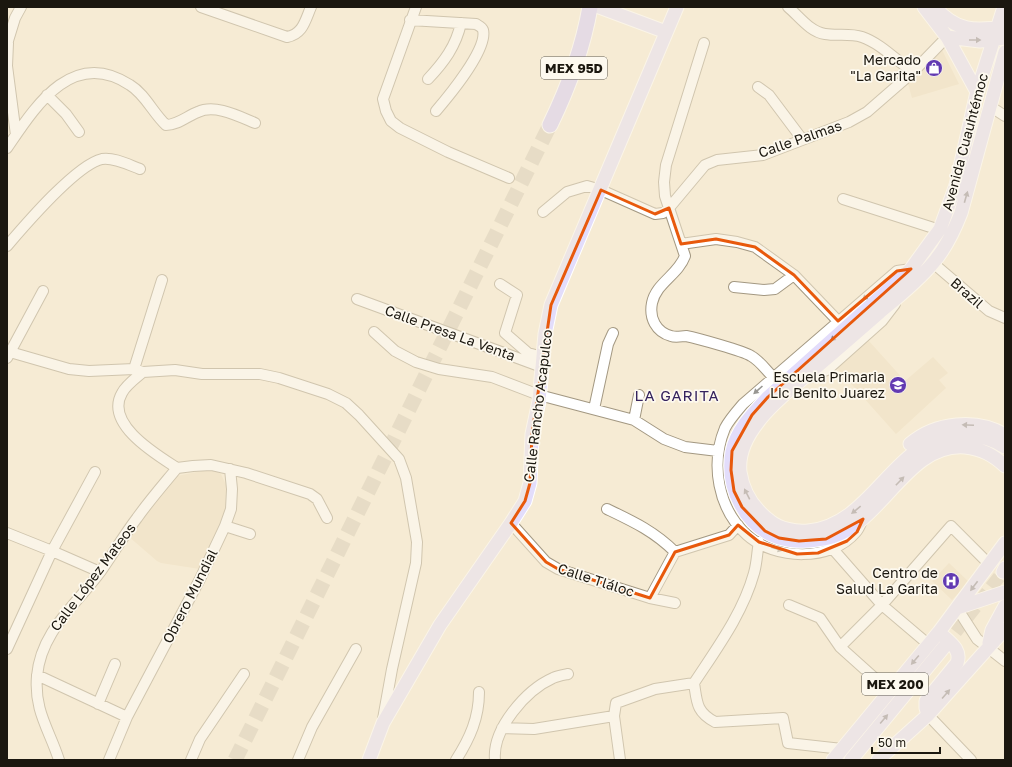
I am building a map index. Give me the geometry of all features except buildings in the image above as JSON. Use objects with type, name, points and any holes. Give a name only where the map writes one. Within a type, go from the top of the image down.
[{"type":"highway","name":"MEX 95D","points":[[550,125],[564,96],[587,25],[590,7]]},
{"type":"main road","points":[[599,7],[666,32]]},
{"type":"main road","name":"Calle Rancho Acapulco","points":[[369,760],[383,723],[440,624],[525,501],[530,483],[532,434],[539,395],[542,362],[551,305],[601,190],[677,7]]},
{"type":"main road","points":[[924,7],[940,22],[968,29],[1001,33]]},
{"type":"main road","points":[[935,7],[947,38],[977,92]]},
{"type":"main road","name":"Avenida Cuauhtémoc","points":[[1004,8],[1001,33],[977,92],[956,185],[940,229],[911,268],[768,397],[747,421],[739,434],[732,451],[731,470],[734,491],[742,507],[752,520],[765,531],[779,538],[799,541],[826,539],[843,532],[863,519],[910,471],[926,458],[942,451],[960,447],[976,448],[994,455],[1005,466]]},
{"type":"main road","points":[[947,38],[963,40],[1001,33]]},
{"type":"main road","name":"Avenida Cuauhtémoc","points":[[1005,52],[1002,73],[961,213],[953,234],[933,264],[903,293],[798,382],[759,420],[747,438],[742,454],[740,471],[744,488],[750,500],[761,514],[784,528],[801,532],[823,530],[839,522],[858,509],[903,461],[918,448],[938,439],[958,435],[978,436],[997,442],[1005,447]]},
{"type":"main road","points":[[883,482],[897,456],[914,441],[932,431],[950,425],[968,424],[986,427],[1005,435]]},
{"type":"main road","name":"MEX 200","points":[[833,760],[938,632],[990,565],[1005,543]]},
{"type":"main road","points":[[957,608],[1005,592]]},
{"type":"main road","points":[[988,647],[992,630],[1005,606]]},
{"type":"main road","points":[[878,760],[928,715],[1005,629]]},
{"type":"main road","points":[[928,715],[926,701],[957,663],[960,656],[958,650],[938,632]]},
{"type":"main road","name":"MEX 200","points":[[851,760],[944,647]]},
{"type":"street","points":[[16,135],[7,66],[7,44],[14,18],[21,7]]},
{"type":"street","points":[[201,7],[287,38],[295,36],[301,31],[311,7]]},
{"type":"street","points":[[416,7],[410,20],[383,99],[391,121],[400,128],[448,152],[509,178]]},
{"type":"street","points":[[792,8],[814,31],[825,34],[847,34],[871,41],[913,72]]},
{"type":"street","points":[[410,20],[476,24],[482,28],[483,32],[478,53],[453,92],[436,111]]},
{"type":"street","points":[[428,79],[449,54],[458,38],[461,23]]},
{"type":"street","name":"Calle Palmas","points":[[669,208],[705,165],[717,160],[763,154],[849,122],[867,112],[913,72],[947,38]]},
{"type":"street","points":[[704,43],[666,165],[665,196],[685,256],[682,265],[666,280],[656,293],[652,303],[654,325],[661,331],[672,336],[686,336],[751,356],[773,377]]},
{"type":"street","points":[[7,148],[47,95],[66,79],[82,74],[101,73],[114,76],[131,85],[166,125],[172,125],[199,111],[211,109],[233,114],[254,123]]},
{"type":"street","points":[[758,87],[769,95],[802,139]]},
{"type":"street","points":[[47,95],[66,114],[79,132]]},
{"type":"street","points":[[992,107],[1005,116]]},
{"type":"street","points":[[7,246],[66,182],[82,170],[102,159],[115,160],[140,169]]},
{"type":"street","points":[[543,212],[567,192],[587,186],[601,190],[655,214],[663,213],[669,208]]},
{"type":"street","points":[[843,199],[953,234]]},
{"type":"street","points":[[681,244],[716,239],[756,247],[794,275],[838,321]]},
{"type":"street","name":"Brazil","points":[[933,264],[988,311],[1005,318]]},
{"type":"street","name":"Avenida Cuauhtémoc","points":[[863,519],[857,532],[847,541],[818,553],[797,554],[774,549],[759,542],[748,536],[738,525],[728,510],[718,475],[718,451],[726,427],[743,404],[897,271],[911,268]]},
{"type":"street","points":[[734,287],[764,290],[775,289],[794,275]]},
{"type":"street","points":[[162,280],[139,370],[122,392],[119,400],[120,412],[125,426],[139,442],[177,468],[211,465],[230,469],[310,494],[317,499],[322,506],[327,518]]},
{"type":"street","points":[[500,284],[517,295],[505,333],[528,353],[542,362]]},
{"type":"street","points":[[44,291],[8,355],[69,370],[158,370],[202,374],[260,374],[279,378],[328,394],[350,407],[378,434],[399,459],[406,478],[412,510],[417,542],[416,563],[392,669],[383,723]]},
{"type":"street","name":"Calle Presa La Venta","points":[[357,299],[542,362]]},
{"type":"street","points":[[374,332],[395,351],[416,362],[439,369],[492,377],[539,395],[634,420],[664,439],[685,447],[718,451]]},
{"type":"street","points":[[594,409],[608,344],[613,333]]},
{"type":"street","points":[[634,420],[639,395]]},
{"type":"street","name":"Calle López Mateos","points":[[59,760],[40,714],[36,690],[40,660],[48,637],[58,622],[100,572],[137,518],[177,468]]},
{"type":"street","name":"Obrero Mundial","points":[[109,760],[127,717],[200,579],[225,526],[231,509],[232,489],[230,469]]},
{"type":"street","points":[[7,650],[52,551],[95,472]]},
{"type":"street","points":[[607,509],[643,526],[661,538],[675,552],[729,535],[738,525]]},
{"type":"street","name":"Calle Tláloc","points":[[511,523],[546,562],[558,570],[650,598],[675,603]]},
{"type":"street","points":[[225,526],[250,534]]},
{"type":"street","points":[[840,647],[882,605],[951,526],[990,565]]},
{"type":"street","points":[[7,533],[100,572]]},
{"type":"street","points":[[759,542],[755,572],[745,599],[728,631],[694,683],[699,709],[705,717],[714,722],[783,718],[788,743],[842,749]]},
{"type":"street","points":[[832,548],[882,605],[928,644]]},
{"type":"street","name":"Calle Tláloc","points":[[650,598],[675,552]]},
{"type":"street","points":[[789,606],[820,618],[840,647],[889,691]]},
{"type":"street","points":[[957,608],[977,638],[1005,661]]},
{"type":"street","points":[[298,760],[312,727],[356,649]]},
{"type":"street","points":[[98,704],[116,664]]},
{"type":"street","points":[[190,760],[200,739],[244,674]]},
{"type":"street","points":[[495,760],[502,728],[532,691],[553,678],[568,674]]},
{"type":"street","points":[[37,675],[127,717]]},
{"type":"street","points":[[620,760],[614,716],[616,703],[655,689],[694,683]]},
{"type":"street","points":[[456,760],[470,735],[478,716],[479,692]]},
{"type":"street","points":[[928,715],[971,760]]},
{"type":"street","points":[[502,728],[534,729],[614,716]]},
{"type":"highlighted area","points":[[601,190],[655,214],[669,208],[681,244],[716,239],[755,247],[794,275],[838,321],[897,271],[911,269],[768,397],[752,415],[732,451],[731,470],[734,491],[742,507],[765,531],[779,538],[799,541],[826,539],[863,519],[857,532],[847,541],[818,553],[797,554],[759,542],[738,525],[729,535],[675,552],[650,598],[558,569],[546,562],[511,523],[525,501],[530,483],[532,434],[551,305]]},
{"type":"shaded area","name":"Mercado \"La Garita\"","points":[[942,50],[959,84],[912,98],[907,80],[927,59]]},
{"type":"shaded area","name":"Escuela Primaria Lic Benito Juarez","points":[[868,340],[905,381],[933,357],[948,373],[939,380],[946,388],[896,434],[837,368]]},
{"type":"shaded area","points":[[207,470],[215,470],[221,474],[226,485],[225,509],[221,524],[200,569],[161,563],[157,561],[128,536],[156,499],[177,476]]},
{"type":"shaded area","name":"Centro de Salud La Garita","points":[[949,563],[969,582],[952,600],[932,581]]},
{"type":"tunnel","points":[[235,760],[550,125]]},
{"type":"tunnel","points":[[944,647],[1003,572]]},
{"type":"place","name":"Mercado \"La Garita\"","points":[[934,68]]},
{"type":"place","name":"Escuela Primaria Lic Benito Juarez","points":[[898,385]]},
{"type":"place","name":"Centro de Salud La Garita","points":[[951,581]]},
{"type":"district","name":"LA GARITA","points":[[677,396]]}]
